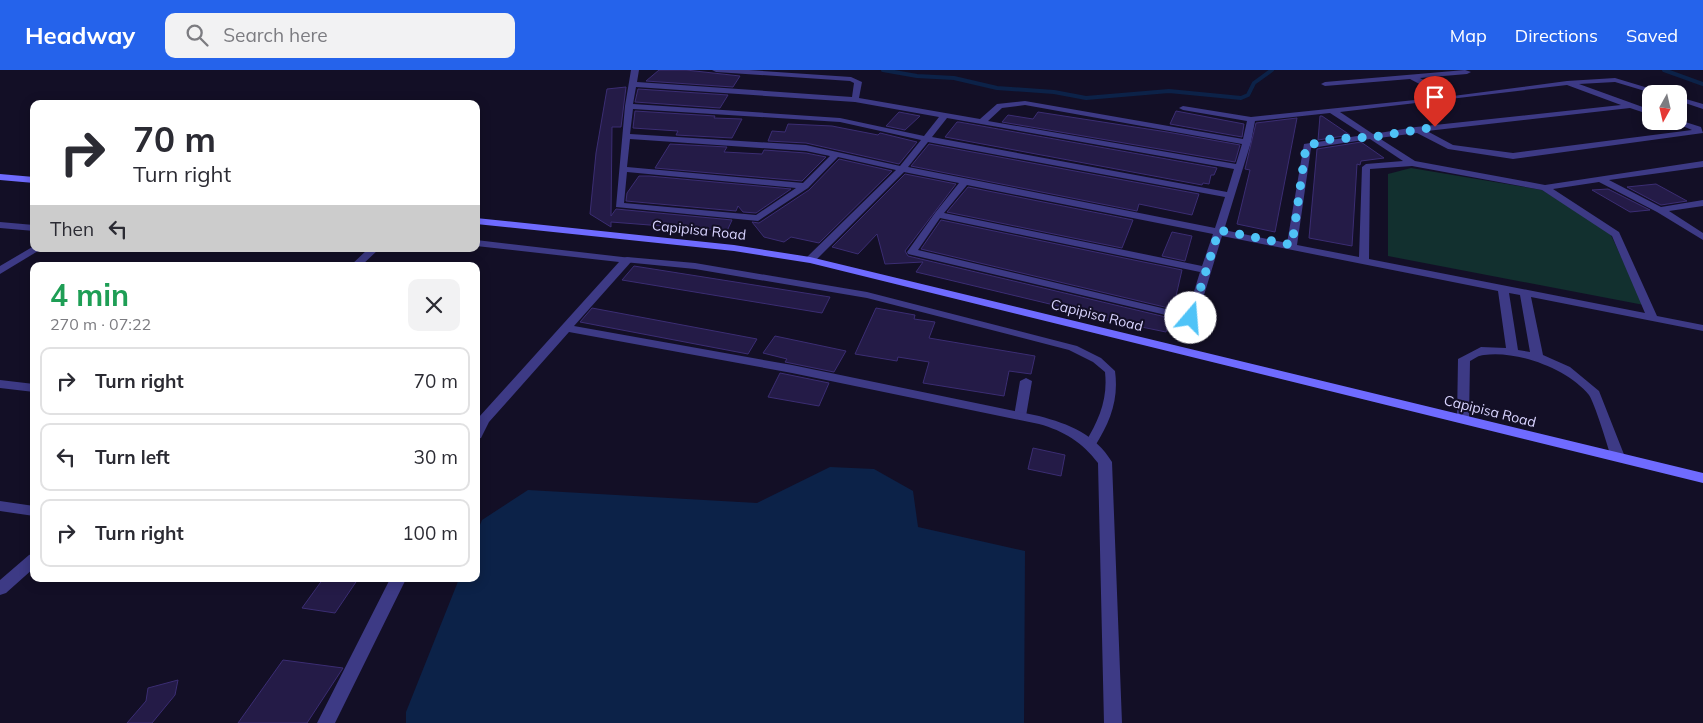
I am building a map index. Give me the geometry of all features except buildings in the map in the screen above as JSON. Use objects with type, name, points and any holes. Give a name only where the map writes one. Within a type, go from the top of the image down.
[{"type":"main road","points":[[0,177],[30,180]]},
{"type":"main road","name":"Capipisa Road","points":[[480,221],[734,248],[810,260],[1703,478]]},
{"type":"street","points":[[635,70],[629,106],[619,205],[758,218],[805,186],[837,154]]},
{"type":"street","points":[[716,70],[856,80],[858,82],[855,100]]},
{"type":"street","points":[[1325,84],[1467,72]]},
{"type":"street","points":[[1412,77],[1452,98]]},
{"type":"street","points":[[1183,108],[1251,119],[1452,98],[1567,83],[1615,80],[1642,88]]},
{"type":"street","points":[[1567,83],[1642,110]]},
{"type":"street","points":[[632,84],[855,100],[1239,167]]},
{"type":"street","points":[[1688,102],[1703,107]]},
{"type":"street","points":[[982,122],[1000,106],[1025,103],[1247,142]]},
{"type":"street","points":[[629,106],[840,120],[927,139],[1230,195]]},
{"type":"street","points":[[1292,245],[1306,146],[1331,139],[1373,137],[1416,129],[1629,106]]},
{"type":"street","points":[[1331,110],[1412,163]]},
{"type":"street","points":[[810,260],[904,167],[944,116]]},
{"type":"street","points":[[965,182],[938,215],[912,252],[1191,318],[1247,142],[1251,119]]},
{"type":"street","points":[[1688,126],[1702,131]]},
{"type":"street","points":[[1416,129],[1452,147],[1513,156],[1702,131]]},
{"type":"street","points":[[626,136],[806,148],[904,167],[965,182],[1219,230],[1703,328]]},
{"type":"street","points":[[1364,259],[1366,167],[1412,163],[1544,188],[1703,164]]},
{"type":"street","points":[[623,169],[805,186]]},
{"type":"street","points":[[1600,179],[1660,210],[1703,237]]},
{"type":"street","points":[[1544,188],[1616,234],[1652,317]]},
{"type":"street","points":[[1660,210],[1703,203]]},
{"type":"street","points":[[938,215],[1206,270]]},
{"type":"street","points":[[0,225],[30,228]]},
{"type":"street","points":[[480,243],[627,260]]},
{"type":"street","points":[[0,271],[30,252]]},
{"type":"street","points":[[359,262],[370,252]]},
{"type":"street","points":[[480,428],[484,420],[627,260]]},
{"type":"street","points":[[1503,288],[1512,352]]},
{"type":"street","points":[[1525,292],[1537,357]]},
{"type":"street","points":[[567,328],[792,368],[1020,416],[1070,428],[1091,443],[1105,462],[1113,723]]},
{"type":"street","points":[[1463,420],[1464,360],[1481,351],[1512,352],[1537,357],[1566,370],[1595,394],[1618,457]]},
{"type":"street","points":[[0,384],[30,388]]},
{"type":"street","points":[[0,506],[30,510]]},
{"type":"street","points":[[0,589],[30,563]]},
{"type":"street","points":[[326,723],[396,582]]},
{"type":"lane","points":[[627,260],[695,266],[867,295],[1072,348],[1097,360],[1110,371],[1111,398],[1102,427],[1091,443]]},
{"type":"lane","points":[[1020,416],[1026,381]]},
{"type":"green space","points":[[1411,168],[1542,190],[1609,231],[1644,305],[1388,256],[1388,174]]},
{"type":"water","points":[[830,467],[874,469],[913,491],[918,527],[1025,551],[1024,723],[406,723],[406,712],[458,582],[480,582],[480,525],[482,520],[528,490],[757,503]]},
{"type":"waterway","points":[[883,70],[917,76],[954,78],[997,88],[1054,92],[1086,98],[1169,91],[1241,98],[1248,95],[1254,83],[1272,70]]},
{"type":"waterway","points":[[1664,70],[1703,84]]},
{"type":"route","points":[[1191,318],[1219,230],[1292,245],[1306,146],[1331,139],[1373,137],[1435,127]]}]
